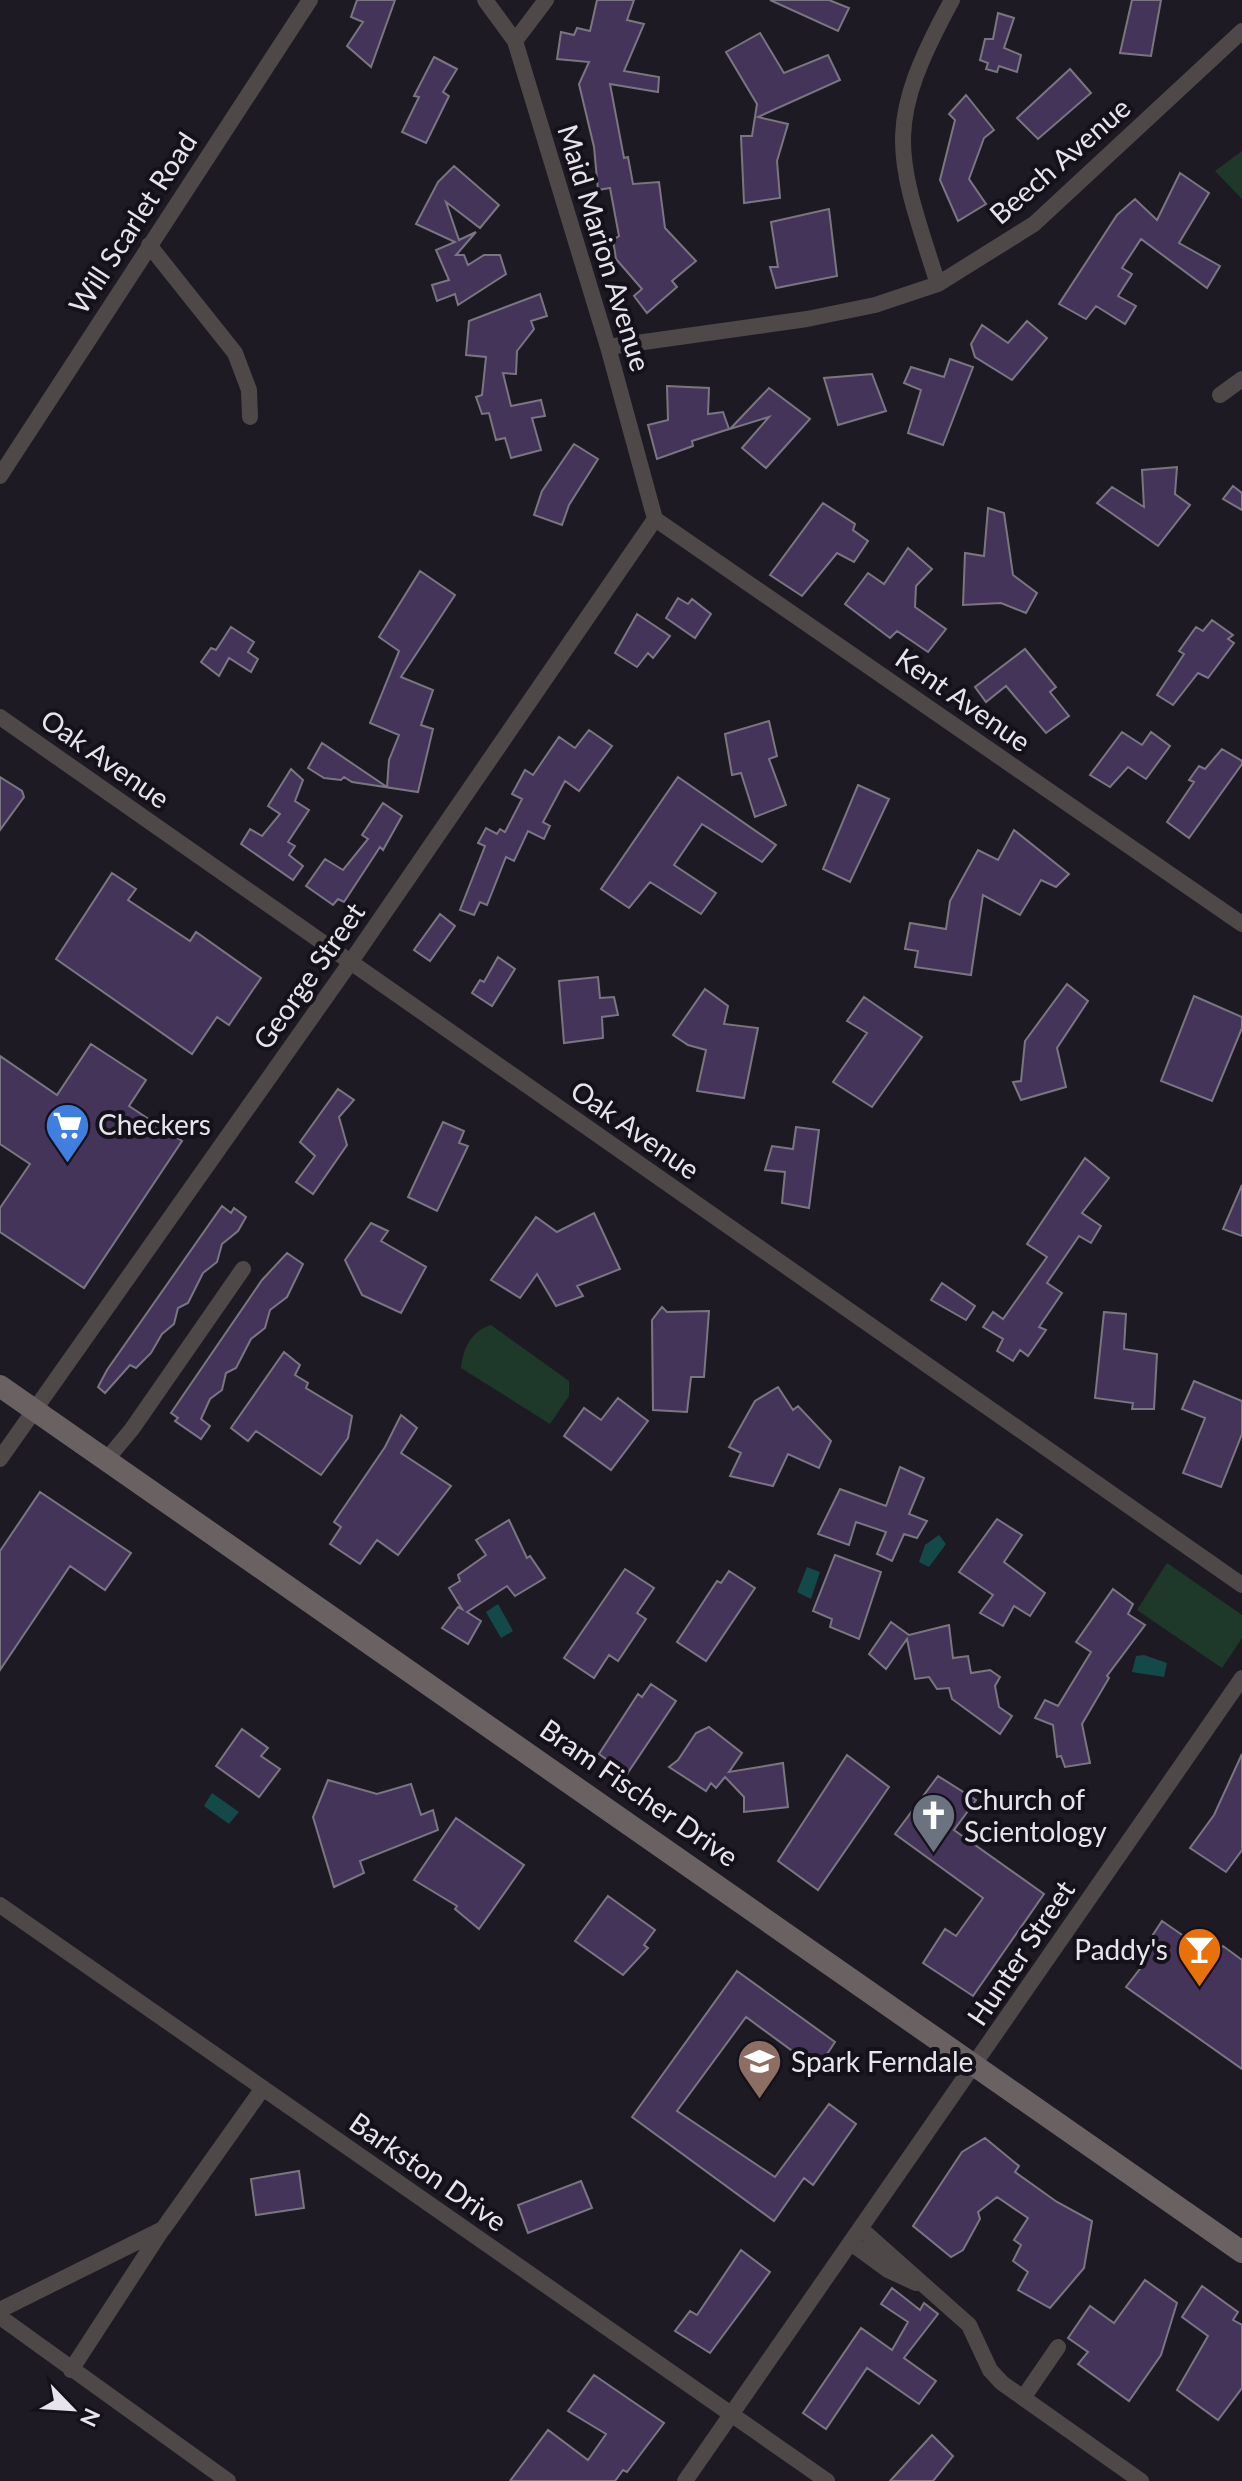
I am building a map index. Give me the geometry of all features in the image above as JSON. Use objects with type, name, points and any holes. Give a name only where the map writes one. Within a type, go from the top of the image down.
[{"type":"main road","name":"Bram Fischer Drive","points":[[0,1386],[1242,2252]]},
{"type":"street","name":"Will Scarlet Road","points":[[0,476],[310,0]]},
{"type":"street","name":"Maid Marion Avenue","points":[[485,0],[515,41],[608,347],[655,519]]},
{"type":"street","points":[[515,41],[546,0]]},
{"type":"street","points":[[938,284],[906,184],[901,139],[908,92],[915,72],[952,0]]},
{"type":"street","name":"Beech Avenue","points":[[608,347],[821,316],[875,305],[938,284],[988,255],[1044,216],[1242,31]]},
{"type":"street","points":[[149,245],[235,353],[249,390],[250,417]]},
{"type":"street","points":[[1220,395],[1242,379]]},
{"type":"street","name":"Kent Avenue","points":[[655,519],[1242,924]]},
{"type":"street","name":"George Street","points":[[0,1459],[350,963],[655,519]]},
{"type":"street","name":"Oak Avenue","points":[[0,717],[1242,1585]]},
{"type":"street","points":[[107,1459],[132,1429],[243,1269]]},
{"type":"street","name":"Hunter Street","points":[[685,2481],[1242,1678]]},
{"type":"street","name":"Barkston Drive","points":[[0,1905],[827,2481]]},
{"type":"street","points":[[71,2370],[163,2229],[263,2088]]},
{"type":"street","points":[[0,2310],[163,2229]]},
{"type":"street","points":[[856,2236],[897,2258],[918,2283],[969,2325],[990,2370],[1023,2398],[1141,2481]]},
{"type":"street","points":[[0,2317],[228,2481]]},
{"type":"street","points":[[1023,2398],[1058,2347]]},
{"type":"shaded area","points":[[1242,151],[1242,199],[1215,171]]},
{"type":"shaded area","points":[[491,1325],[569,1381],[569,1396],[550,1424],[461,1368],[469,1342],[478,1332]]},
{"type":"shaded area","points":[[939,1535],[946,1544],[929,1567],[919,1562],[925,1545]]},
{"type":"shaded area","points":[[1167,1563],[1242,1615],[1242,1638],[1222,1668],[1137,1610]]},
{"type":"shaded area","points":[[807,1567],[820,1572],[811,1599],[797,1592]]},
{"type":"shaded area","points":[[498,1604],[513,1631],[501,1638],[486,1612]]},
{"type":"shaded area","points":[[1144,1655],[1167,1663],[1164,1677],[1132,1672],[1136,1656]]},
{"type":"shaded area","points":[[212,1793],[239,1812],[229,1824],[204,1806]]},
{"type":"building","points":[[357,0],[395,0],[371,67],[347,46],[363,22],[351,17]]},
{"type":"building","points":[[597,0],[634,0],[627,20],[644,24],[624,71],[659,77],[658,92],[610,84],[624,158],[628,157],[633,184],[659,182],[665,228],[696,261],[672,281],[677,287],[647,313],[634,296],[642,289],[616,259],[613,240],[619,236],[610,188],[598,190],[594,147],[579,84],[589,62],[557,59],[561,32],[574,35],[577,28],[590,31]]},
{"type":"building","points":[[770,0],[829,0],[849,8],[838,31]]},
{"type":"building","points":[[1132,0],[1161,0],[1151,56],[1120,53]]},
{"type":"building","points":[[998,13],[1014,18],[1004,48],[1021,55],[1017,72],[999,66],[997,72],[986,69],[988,63],[980,60],[985,39],[993,39]]},
{"type":"building","points":[[760,33],[784,73],[828,55],[840,80],[758,117],[788,124],[777,161],[780,198],[744,203],[741,136],[752,136],[757,104],[726,52]]},
{"type":"building","points":[[434,57],[457,69],[443,92],[449,96],[426,143],[402,132],[419,97],[414,96]]},
{"type":"building","points":[[1070,69],[1091,93],[1038,139],[1017,118]]},
{"type":"building","points":[[966,95],[994,130],[984,138],[969,179],[986,204],[958,221],[940,180],[955,120],[949,114]]},
{"type":"building","points":[[454,166],[499,205],[480,228],[446,202],[459,240],[476,232],[456,255],[464,255],[468,265],[484,255],[500,255],[506,274],[458,305],[455,294],[437,301],[432,285],[449,280],[436,250],[455,242],[416,224],[438,182]]},
{"type":"building","points":[[1180,173],[1209,193],[1179,243],[1220,266],[1207,288],[1141,239],[1122,268],[1132,274],[1118,296],[1136,306],[1125,324],[1096,306],[1086,319],[1059,304],[1117,215],[1135,199],[1157,220]]},
{"type":"building","points":[[829,209],[837,276],[776,288],[770,267],[778,267],[771,222]]},
{"type":"building","points":[[540,294],[547,316],[531,321],[534,329],[517,351],[516,374],[503,373],[511,406],[541,400],[545,416],[532,418],[541,450],[511,458],[505,438],[496,440],[489,413],[482,414],[476,397],[482,395],[486,357],[466,355],[469,321]]},
{"type":"building","points":[[1027,321],[1047,338],[1012,380],[975,357],[971,344],[982,325],[1008,343]]},
{"type":"building","points":[[950,359],[973,367],[943,445],[908,433],[921,390],[904,383],[911,367],[944,377]]},
{"type":"building","points":[[872,374],[886,411],[838,425],[824,378]]},
{"type":"building","points":[[667,386],[709,388],[708,414],[723,412],[729,429],[692,441],[693,446],[657,459],[648,425],[668,420]]},
{"type":"building","points":[[769,388],[810,419],[766,468],[742,448],[769,417],[730,429]]},
{"type":"building","points":[[574,444],[598,459],[569,505],[562,525],[534,515],[542,491]]},
{"type":"building","points":[[1177,467],[1175,494],[1190,505],[1158,546],[1097,503],[1112,487],[1144,507],[1142,470]]},
{"type":"building","points":[[1233,486],[1242,493],[1242,510],[1223,499]]},
{"type":"building","points":[[823,503],[855,524],[853,530],[868,541],[854,562],[837,553],[802,596],[770,575]]},
{"type":"building","points":[[988,508],[1004,513],[1013,575],[1037,593],[1026,613],[1001,603],[963,605],[965,553],[984,556]]},
{"type":"building","points":[[908,548],[932,569],[916,586],[915,607],[946,629],[928,652],[897,631],[890,638],[845,604],[868,573],[884,584]]},
{"type":"building","points":[[420,571],[455,595],[401,677],[433,690],[421,725],[433,729],[418,792],[352,782],[344,777],[341,780],[324,778],[308,768],[322,743],[387,787],[389,760],[399,735],[370,723],[399,651],[379,637]]},
{"type":"building","points":[[678,598],[688,604],[692,599],[711,614],[695,638],[666,618]]},
{"type":"building","points":[[637,614],[670,636],[653,658],[648,653],[637,667],[615,653]]},
{"type":"building","points":[[1212,620],[1233,635],[1228,639],[1234,643],[1208,678],[1198,673],[1173,705],[1157,695],[1184,654],[1179,651],[1196,627],[1203,631]]},
{"type":"building","points":[[231,627],[254,642],[248,652],[258,659],[251,672],[229,658],[219,676],[201,662],[211,648],[216,650]]},
{"type":"building","points":[[1025,649],[1056,687],[1050,692],[1069,716],[1046,733],[1006,686],[986,702],[975,687]]},
{"type":"building","points":[[769,721],[777,756],[769,759],[786,805],[755,817],[741,773],[732,775],[725,734]]},
{"type":"building","points":[[589,730],[612,746],[579,791],[565,781],[543,822],[550,826],[544,839],[528,831],[514,861],[506,857],[487,905],[480,902],[474,915],[460,910],[485,846],[478,843],[486,828],[497,834],[500,829],[505,832],[522,799],[512,794],[525,770],[533,775],[559,737],[575,748]]},
{"type":"building","points":[[1122,732],[1142,745],[1151,732],[1170,746],[1146,779],[1128,767],[1110,787],[1090,775]]},
{"type":"building","points":[[1222,749],[1242,764],[1189,838],[1167,822],[1194,782],[1189,780],[1199,766],[1205,769]]},
{"type":"building","points":[[291,769],[303,780],[295,801],[309,810],[288,842],[295,846],[289,855],[303,866],[293,880],[241,844],[250,829],[262,836],[280,814],[268,806]]},
{"type":"building","points":[[0,777],[22,791],[24,797],[0,830]]},
{"type":"building","points":[[678,777],[776,845],[762,862],[702,824],[674,865],[716,893],[701,914],[650,882],[629,908],[601,889]]},
{"type":"building","points":[[858,785],[889,799],[850,882],[823,869]]},
{"type":"building","points":[[383,803],[402,816],[383,850],[380,847],[344,902],[338,899],[333,905],[306,886],[325,859],[343,870],[368,839],[362,835]]},
{"type":"building","points":[[1014,830],[1069,874],[1056,887],[1041,880],[1020,915],[983,895],[971,975],[915,967],[918,951],[905,949],[910,923],[946,929],[950,901],[978,850],[998,860]]},
{"type":"building","points":[[112,873],[136,889],[128,900],[190,941],[196,932],[261,978],[229,1025],[217,1017],[192,1054],[56,959]]},
{"type":"building","points":[[440,914],[455,926],[430,961],[414,950]]},
{"type":"building","points":[[498,957],[515,969],[492,1006],[472,993],[480,980],[484,982]]},
{"type":"building","points":[[598,977],[600,998],[614,997],[618,1015],[602,1017],[603,1038],[564,1043],[559,981]]},
{"type":"building","points":[[1067,984],[1088,1001],[1057,1048],[1066,1087],[1021,1100],[1013,1082],[1021,1081],[1025,1041]]},
{"type":"building","points":[[705,989],[728,1006],[724,1024],[758,1028],[744,1098],[697,1091],[706,1050],[688,1045],[673,1035]]},
{"type":"building","points":[[1194,996],[1242,1017],[1242,1028],[1212,1101],[1161,1081]]},
{"type":"building","points":[[864,997],[922,1037],[872,1107],[833,1082],[867,1033],[847,1021]]},
{"type":"building","points":[[91,1044],[146,1080],[129,1106],[182,1141],[84,1288],[0,1232],[0,1208],[30,1164],[0,1144],[0,1056],[57,1095]]},
{"type":"building","points":[[338,1089],[354,1100],[339,1117],[347,1145],[313,1194],[296,1182],[315,1156],[300,1142]]},
{"type":"building","points":[[443,1122],[464,1131],[459,1143],[468,1146],[437,1211],[408,1197]]},
{"type":"building","points":[[796,1127],[819,1130],[809,1208],[782,1203],[785,1172],[765,1170],[772,1146],[793,1149]]},
{"type":"building","points":[[1085,1158],[1109,1178],[1082,1213],[1101,1226],[1091,1243],[1079,1236],[1047,1283],[1062,1293],[1039,1327],[1046,1330],[1028,1356],[1020,1350],[1013,1361],[997,1351],[1003,1339],[983,1327],[993,1312],[1003,1319],[1047,1257],[1027,1244]]},
{"type":"building","points":[[1242,1185],[1242,1236],[1223,1229]]},
{"type":"building","points":[[222,1206],[231,1213],[234,1208],[246,1217],[238,1231],[222,1244],[217,1262],[203,1273],[188,1303],[178,1308],[174,1324],[162,1334],[151,1353],[136,1368],[130,1365],[105,1393],[98,1387],[107,1370]]},
{"type":"building","points":[[594,1213],[620,1269],[577,1286],[583,1296],[556,1306],[537,1274],[520,1298],[491,1280],[536,1217],[557,1232]]},
{"type":"building","points":[[371,1223],[388,1231],[381,1241],[426,1267],[401,1313],[362,1295],[345,1260]]},
{"type":"building","points":[[287,1253],[303,1264],[287,1297],[270,1310],[265,1328],[251,1339],[236,1368],[226,1373],[222,1390],[210,1399],[201,1419],[210,1426],[201,1439],[175,1421],[178,1418],[171,1413],[262,1280]]},
{"type":"building","points":[[942,1283],[975,1306],[966,1320],[931,1300]]},
{"type":"building","points":[[662,1307],[667,1312],[709,1311],[704,1377],[691,1377],[687,1412],[653,1410],[652,1320]]},
{"type":"building","points":[[1104,1312],[1126,1314],[1124,1349],[1157,1354],[1154,1409],[1132,1409],[1133,1403],[1095,1398]]},
{"type":"building","points":[[284,1352],[300,1365],[295,1375],[308,1383],[306,1388],[352,1416],[348,1438],[321,1475],[256,1431],[248,1441],[231,1428]]},
{"type":"building","points":[[1194,1381],[1242,1401],[1242,1434],[1221,1487],[1183,1473],[1205,1418],[1182,1409]]},
{"type":"building","points":[[778,1387],[793,1410],[798,1406],[831,1441],[819,1468],[788,1454],[773,1486],[730,1476],[741,1453],[729,1447],[755,1401]]},
{"type":"building","points":[[618,1398],[648,1421],[611,1470],[564,1436],[584,1408],[601,1420]]},
{"type":"building","points":[[401,1415],[417,1428],[401,1453],[451,1486],[398,1555],[377,1540],[360,1564],[330,1544],[341,1527],[334,1522],[385,1447]]},
{"type":"building","points":[[900,1467],[924,1478],[909,1514],[927,1521],[917,1538],[904,1534],[892,1561],[877,1554],[886,1532],[856,1522],[849,1545],[818,1534],[840,1489],[886,1506]]},
{"type":"building","points":[[40,1492],[131,1553],[105,1590],[70,1566],[0,1670],[0,1551]]},
{"type":"building","points":[[997,1519],[1022,1535],[1004,1562],[1045,1593],[1030,1616],[1014,1606],[1003,1626],[980,1613],[993,1595],[959,1572]]},
{"type":"building","points":[[509,1520],[527,1558],[530,1556],[545,1578],[515,1596],[507,1586],[467,1612],[481,1621],[468,1644],[442,1628],[458,1607],[462,1609],[449,1588],[460,1581],[458,1575],[486,1555],[476,1540]]},
{"type":"building","points":[[835,1555],[881,1572],[859,1639],[830,1627],[832,1619],[813,1611]]},
{"type":"building","points":[[625,1569],[654,1588],[637,1613],[646,1619],[618,1661],[609,1655],[594,1678],[564,1658]]},
{"type":"building","points":[[729,1571],[755,1588],[706,1661],[677,1642],[717,1581],[721,1583]]},
{"type":"building","points":[[1113,1589],[1133,1604],[1128,1614],[1145,1625],[1107,1676],[1109,1678],[1082,1724],[1090,1763],[1065,1767],[1061,1756],[1057,1757],[1053,1725],[1035,1718],[1045,1700],[1058,1706],[1091,1652],[1076,1642]]},
{"type":"building","points":[[891,1622],[909,1635],[949,1625],[953,1658],[968,1656],[971,1673],[990,1670],[1000,1677],[995,1686],[999,1707],[1012,1716],[1000,1734],[952,1699],[949,1688],[937,1689],[929,1677],[915,1679],[907,1639],[886,1669],[869,1654]]},
{"type":"building","points":[[651,1684],[676,1701],[627,1774],[599,1754],[638,1694],[642,1697]]},
{"type":"building","points":[[709,1727],[742,1753],[729,1772],[783,1763],[788,1807],[744,1812],[744,1797],[725,1777],[716,1788],[711,1783],[706,1791],[669,1767],[678,1760],[696,1733]]},
{"type":"building","points":[[242,1729],[268,1748],[261,1756],[280,1769],[259,1797],[216,1766]]},
{"type":"building","points":[[1242,1754],[1242,1850],[1226,1872],[1190,1848],[1214,1815]]},
{"type":"building","points":[[847,1755],[889,1787],[818,1890],[778,1861]]},
{"type":"building","points":[[938,1776],[976,1800],[954,1830],[1044,1894],[973,1996],[923,1963],[945,1929],[956,1936],[983,1898],[895,1834]]},
{"type":"building","points":[[328,1780],[377,1794],[411,1784],[421,1815],[433,1810],[438,1830],[360,1861],[364,1873],[334,1887],[313,1817]]},
{"type":"building","points":[[456,1818],[524,1865],[479,1929],[455,1909],[457,1906],[414,1880]]},
{"type":"building","points":[[608,1896],[655,1930],[644,1945],[648,1948],[623,1975],[575,1941]]},
{"type":"building","points":[[1162,1921],[1214,1957],[1223,1946],[1242,1960],[1242,2069],[1126,1987],[1146,1961],[1139,1956]]},
{"type":"building","name":"Spark Ferndale","points":[[737,1971],[835,2042],[817,2069],[746,2017],[677,2111],[775,2177],[829,2104],[856,2124],[813,2185],[804,2178],[774,2221],[632,2117]]},
{"type":"building","points":[[985,2138],[1019,2166],[1015,2172],[1057,2202],[1092,2221],[1084,2268],[1050,2308],[1018,2290],[1028,2272],[1013,2261],[1021,2245],[1014,2240],[1028,2218],[997,2197],[978,2212],[980,2219],[963,2250],[951,2257],[913,2226],[962,2152]]},
{"type":"building","points":[[299,2171],[304,2208],[256,2215],[251,2179]]},
{"type":"building","points":[[581,2181],[592,2208],[528,2233],[518,2205]]},
{"type":"building","points":[[741,2250],[770,2272],[710,2353],[675,2331],[690,2311],[697,2315]]},
{"type":"building","points":[[1145,2280],[1177,2303],[1161,2355],[1129,2401],[1078,2364],[1088,2352],[1068,2338],[1090,2306],[1114,2323]]},
{"type":"building","points":[[1202,2286],[1238,2312],[1233,2320],[1242,2325],[1242,2388],[1218,2420],[1177,2390],[1208,2336],[1182,2317]]},
{"type":"building","points":[[892,2288],[920,2310],[924,2303],[938,2314],[904,2358],[936,2381],[919,2404],[867,2368],[826,2429],[803,2413],[861,2328],[892,2350],[908,2322],[881,2304]]},
{"type":"building","points":[[594,2375],[664,2423],[627,2472],[623,2470],[615,2481],[510,2481],[548,2430],[588,2460],[606,2434],[568,2411]]},
{"type":"building","points":[[932,2435],[953,2456],[933,2481],[890,2481]]},
{"type":"place","name":"Checkers","points":[[67,1164]]},
{"type":"place","name":"Church of Scientology","points":[[933,1855]]},
{"type":"place","name":"Paddy's","points":[[1199,1989]]},
{"type":"place","name":"Spark Ferndale","points":[[760,2101]]}]
